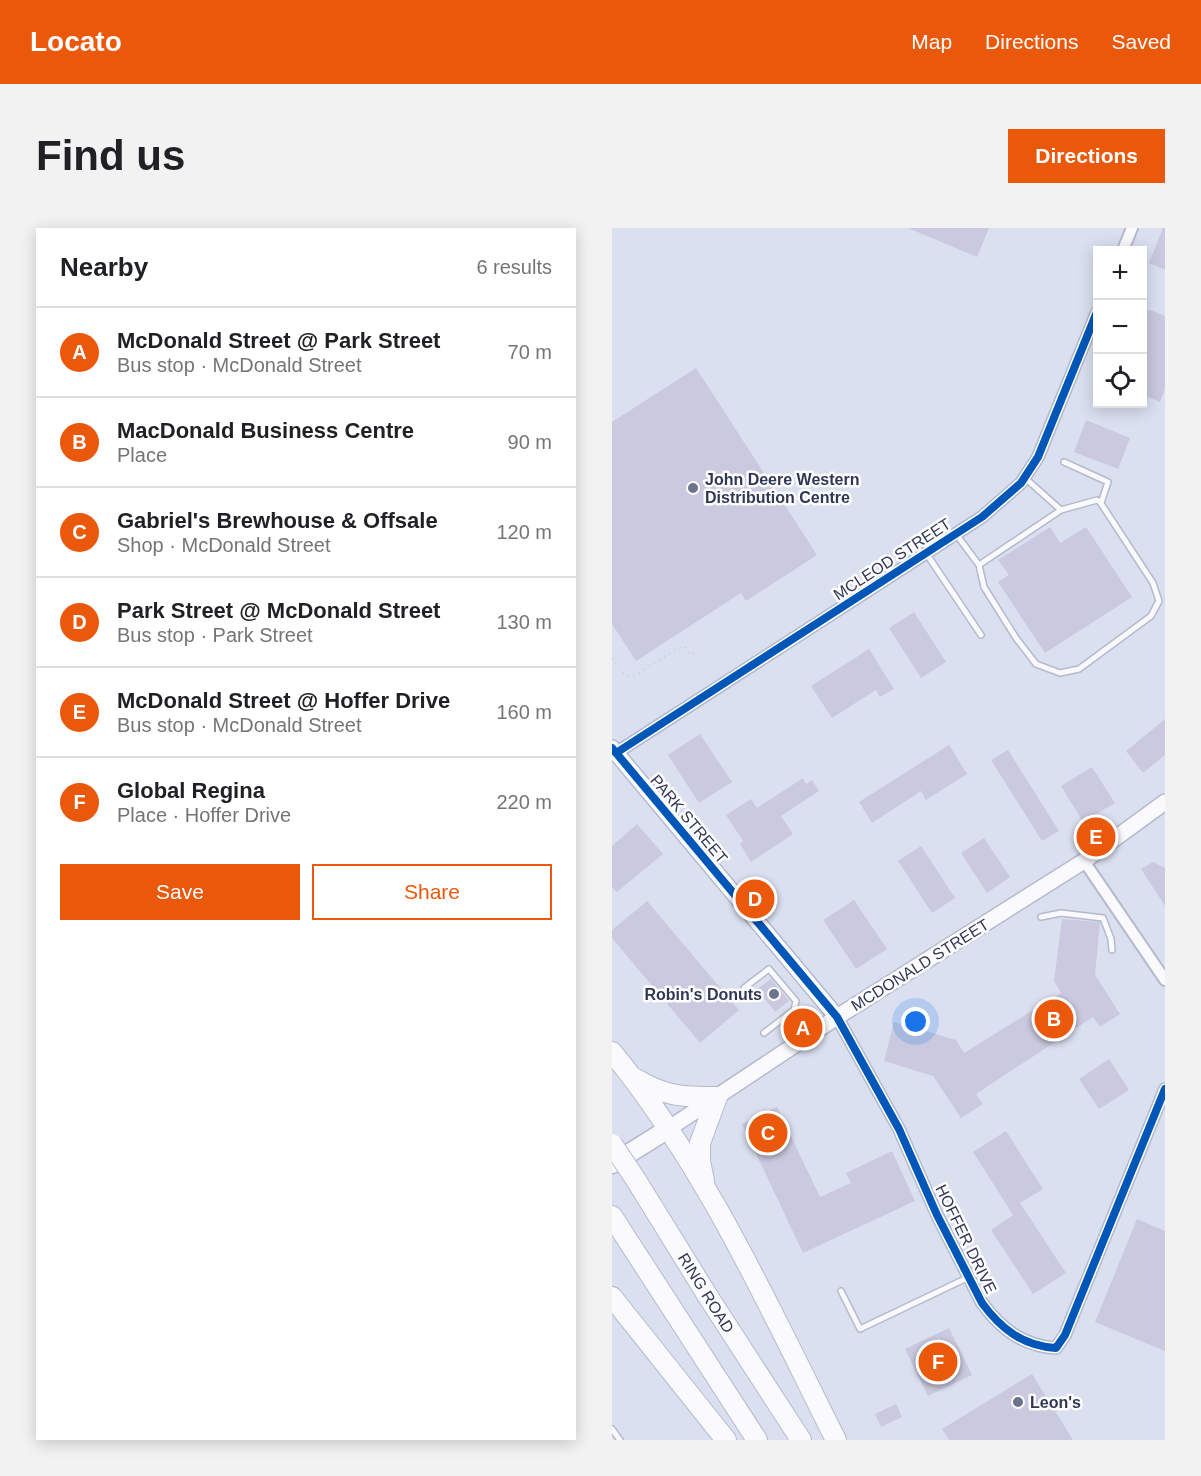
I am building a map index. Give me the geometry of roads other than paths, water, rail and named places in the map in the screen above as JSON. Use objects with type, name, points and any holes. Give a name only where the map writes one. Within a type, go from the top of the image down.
[{"type":"highway","points":[[612,1052],[632,1076],[705,1186],[836,1440]]},
{"type":"highway","points":[[632,1076],[654,1090],[670,1094],[688,1097],[717,1097],[700,1143],[700,1161],[705,1186]]},
{"type":"highway","name":"RING ROAD","points":[[612,1144],[801,1440]]},
{"type":"highway","points":[[612,1216],[757,1440]]},
{"type":"highway","points":[[612,1297],[726,1440]]},
{"type":"main road","name":"PARK STREET","points":[[614,751],[837,1017]]},
{"type":"main road","name":"MCDONALD STREET","points":[[612,1164],[837,1017],[1084,861],[1165,802]]},
{"type":"street","points":[[1125,246],[1132,228]]},
{"type":"street","name":"MCLEOD STREET","points":[[614,751],[956,534],[1003,500],[1025,478],[1038,456],[1093,324]]},
{"type":"street","points":[[1084,861],[1165,980]]},
{"type":"street","name":"HOFFER DRIVE","points":[[837,1017],[899,1129],[937,1215],[982,1303],[991,1315],[1006,1328],[1038,1347],[1056,1348],[1065,1335],[1165,1089]]},
{"type":"lane","points":[[1064,462],[1108,482],[1101,502]]},
{"type":"lane","points":[[1025,478],[1060,510]]},
{"type":"lane","points":[[956,534],[979,565],[984,587],[1016,638],[1036,664],[1060,673],[1079,669],[1151,616],[1159,601],[1153,583],[1101,502],[1096,500],[1060,510],[979,565]]},
{"type":"lane","points":[[926,553],[981,635]]},
{"type":"lane","points":[[1041,917],[1061,913],[1103,918],[1111,939],[1112,950]]},
{"type":"lane","points":[[744,988],[769,969],[796,1001],[794,1010],[764,1033]]},
{"type":"lane","points":[[841,1291],[860,1329],[969,1277]]},
{"type":"lane","points":[[612,1429],[621,1440]]},
{"type":"place","name":"John Deere Western Distribution Centre","points":[[693,488]]},
{"type":"place","name":"McDonald Street @ Hoffer Drive","points":[[1096,837]]},
{"type":"place","name":"Park Street @ McDonald Street","points":[[755,899]]},
{"type":"place","name":"Robin's Donuts","points":[[774,994]]},
{"type":"place","name":"MacDonald Business Centre","points":[[1054,1019]]},
{"type":"place","name":"McDonald Street @ Park Street","points":[[803,1028]]},
{"type":"place","name":"Gabriel's Brewhouse & Offsale","points":[[768,1133]]},
{"type":"place","name":"Global Regina","points":[[938,1362]]},
{"type":"place","name":"Leon's","points":[[1018,1402]]}]
